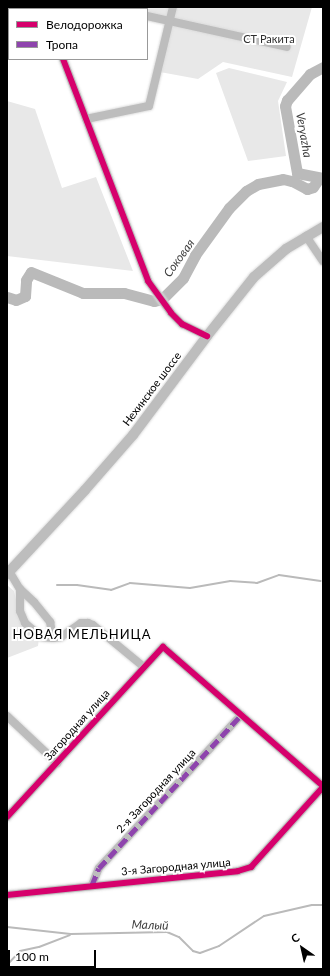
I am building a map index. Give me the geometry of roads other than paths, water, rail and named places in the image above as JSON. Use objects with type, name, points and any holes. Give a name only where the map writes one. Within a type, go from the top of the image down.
[{"type":"main road","name":"Нехинское шоссе","points":[[8,572],[95,479],[133,434],[207,336],[259,272],[282,252],[323,227]]},
{"type":"street","points":[[86,119],[149,106],[172,7]]},
{"type":"street","points":[[148,16],[287,47]]},
{"type":"street","points":[[63,60],[148,281],[170,313],[182,324],[207,336]]},
{"type":"street","points":[[306,236],[323,261]]},
{"type":"street","points":[[8,572],[20,589],[34,602],[50,622],[53,638]]},
{"type":"street","points":[[20,589],[20,611],[25,623],[41,637],[53,638],[61,636],[81,623],[88,623],[94,625],[144,667]]},
{"type":"street","name":"Загородная улица","points":[[7,817],[163,647],[241,715]]},
{"type":"street","points":[[241,715],[323,786]]},
{"type":"street","name":"2-я Загородная улица","points":[[92,885],[100,868],[241,715]]},
{"type":"street","points":[[7,716],[57,762]]},
{"type":"street","name":"3-я Загородная улица","points":[[7,895],[238,871],[251,867],[323,786]]},
{"type":"waterway","name":"Veryazha","points":[[323,67],[310,74],[287,100],[285,106],[297,173],[323,178]]},
{"type":"waterway","name":"Соковая","points":[[7,297],[16,300],[25,296],[26,280],[31,272],[83,293],[124,293],[154,301],[162,299],[183,278],[195,255],[229,208],[246,191],[258,184],[283,179],[292,181],[307,189],[313,187],[319,178]]},
{"type":"waterway","points":[[57,585],[77,585],[111,590],[130,583],[190,588],[230,581],[257,583],[279,575],[321,581]]},
{"type":"waterway","name":"Малый","points":[[7,927],[71,934],[167,932],[179,937],[193,951],[200,953],[219,946],[264,916],[312,905],[323,905]]},
{"type":"waterway","points":[[7,965],[20,951],[39,947],[70,935]]},
{"type":"district","name":"НОВАЯ МЕЛЬНИЦА","points":[[82,634]]},
{"type":"park label","name":"СТ Ракита","points":[[269,39]]}]
